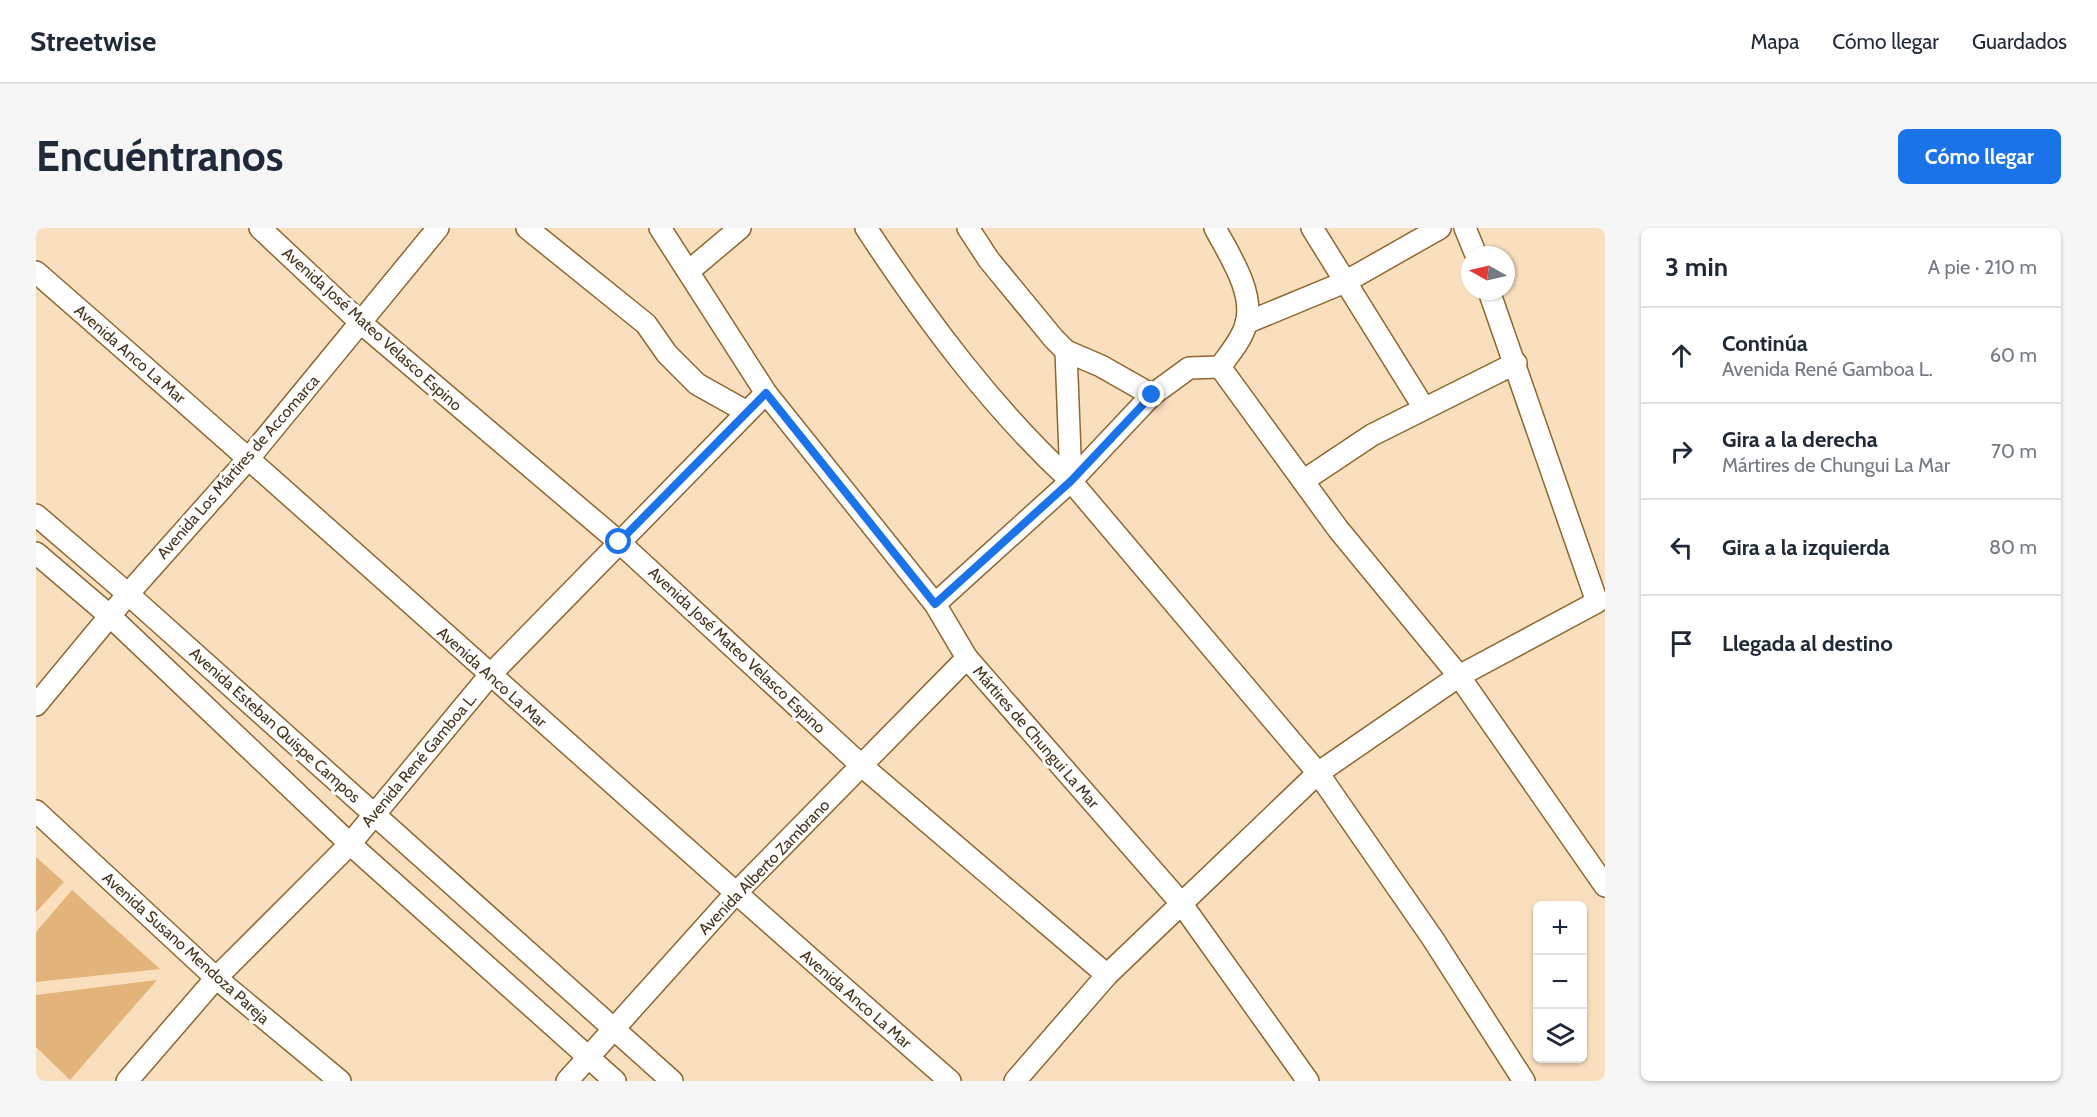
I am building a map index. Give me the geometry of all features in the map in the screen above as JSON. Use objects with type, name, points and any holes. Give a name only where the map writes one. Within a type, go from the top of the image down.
[{"type":"street","name":"Avenida José Mateo Velasco Espino","points":[[260,228],[360,322],[619,542],[862,766],[1107,975]]},
{"type":"street","name":"Avenida Los Mártires de Accomarca","points":[[36,705],[128,594],[249,458],[438,228]]},
{"type":"street","points":[[527,228],[646,324],[668,354],[697,384],[747,412]]},
{"type":"street","name":"Mártires de Chungui La Mar","points":[[660,228],[766,393],[935,604],[967,658],[1181,903],[1308,1081]]},
{"type":"street","points":[[688,271],[740,228]]},
{"type":"street","points":[[866,228],[925,316],[973,376],[1037,450],[1071,481],[1318,773],[1433,939],[1524,1081]]},
{"type":"street","points":[[969,228],[989,260],[1053,339],[1066,351],[1101,366],[1152,395]]},
{"type":"street","points":[[1215,228],[1238,273],[1248,302],[1246,323],[1238,342],[1220,368]]},
{"type":"street","points":[[1312,228],[1424,408]]},
{"type":"street","points":[[1246,323],[1345,282],[1440,228]]},
{"type":"street","points":[[1466,228],[1473,246]]},
{"type":"street","name":"Avenida Anco La Mar","points":[[36,272],[249,458],[735,894],[950,1081]]},
{"type":"street","points":[[1015,1081],[1107,975],[1318,773],[1459,676],[1597,602],[1492,300]]},
{"type":"street","points":[[1066,351],[1071,481]]},
{"type":"street","points":[[1303,481],[1371,435],[1516,363]]},
{"type":"street","points":[[935,604],[1071,481],[1152,395],[1189,368],[1220,368]]},
{"type":"street","points":[[1220,368],[1303,481],[1459,676],[1605,886]]},
{"type":"street","name":"Avenida René Gamboa L.","points":[[127,1081],[216,978],[350,844],[490,675],[766,393]]},
{"type":"street","name":"Avenida Esteban Quispe Campos","points":[[36,515],[128,594],[672,1081]]},
{"type":"street","points":[[36,553],[110,616],[350,844],[615,1081]]},
{"type":"street","name":"Avenida Alberto Zambrano","points":[[567,1081],[735,894],[967,658]]},
{"type":"street","name":"Avenida Susano Mendoza Pareja","points":[[36,811],[216,978],[340,1081]]},
{"type":"shaded area","points":[[36,857],[64,882],[36,912]]},
{"type":"shaded area","points":[[72,890],[160,969],[36,982],[36,932]]},
{"type":"shaded area","points":[[157,980],[70,1080],[36,1047],[36,995]]},
{"type":"route","points":[[619,542],[766,393],[935,604],[1071,481],[1152,395]]}]
